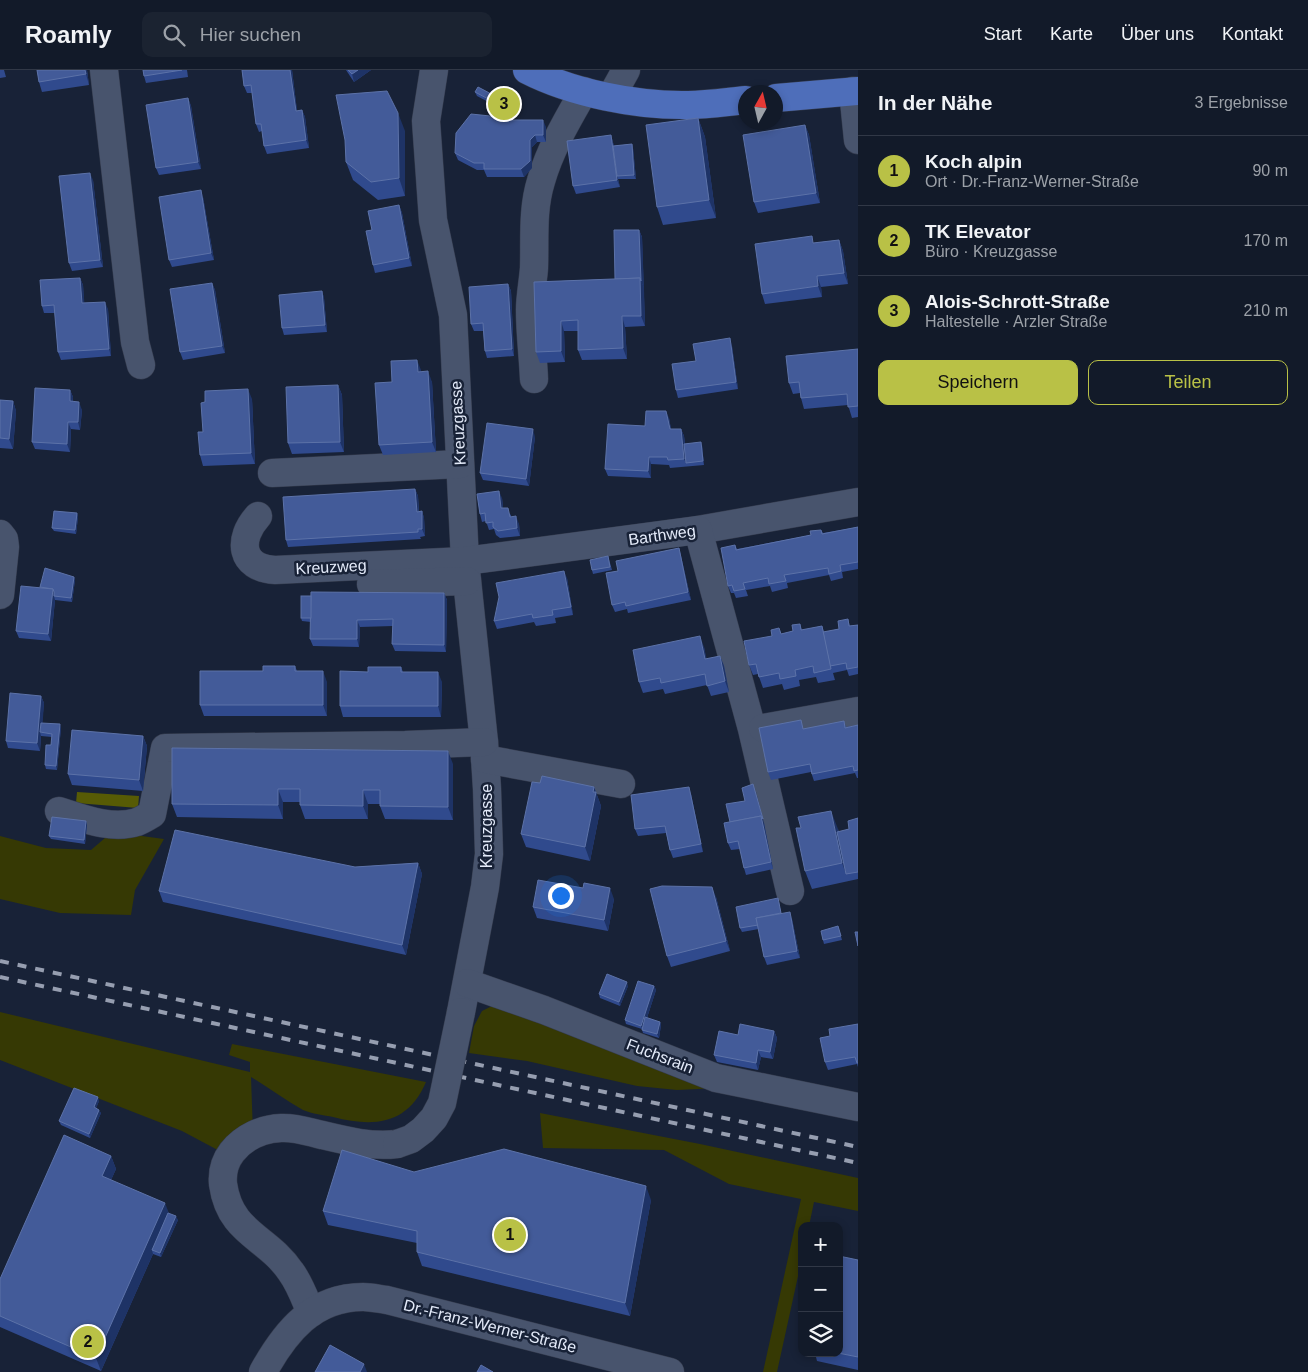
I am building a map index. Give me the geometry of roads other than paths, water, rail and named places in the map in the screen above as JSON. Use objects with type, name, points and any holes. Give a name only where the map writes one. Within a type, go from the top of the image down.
[{"type":"main road","points":[[527,70],[545,79],[584,91],[641,102],[688,105],[738,101]]},
{"type":"main road","points":[[783,97],[856,91]]},
{"type":"street","points":[[104,70],[135,342],[141,365]]},
{"type":"street","name":"Kreuzgasse","points":[[311,1313],[292,1272],[276,1253],[242,1226],[230,1211],[223,1181],[224,1168],[228,1156],[253,1134],[268,1129],[304,1130],[380,1146],[397,1144],[411,1138],[423,1130],[434,1118],[442,1103],[461,1012],[485,887],[489,854],[484,750],[466,571],[453,315],[433,220],[426,122],[434,70]]},
{"type":"street","points":[[611,97],[626,70]]},
{"type":"street","points":[[534,379],[530,312],[537,200],[546,166],[567,121],[584,91]]},
{"type":"street","points":[[856,91],[858,140]]},
{"type":"street","points":[[272,473],[460,464]]},
{"type":"street","name":"Barthweg","points":[[466,571],[858,502]]},
{"type":"street","name":"Kreuzweg","points":[[258,516],[247,532],[244,540],[245,548],[251,562],[265,569],[466,571]]},
{"type":"street","points":[[698,530],[752,730],[790,891]]},
{"type":"street","points":[[0,534],[5,544],[0,595]]},
{"type":"street","points":[[313,586],[466,571]]},
{"type":"street","points":[[752,730],[858,711]]},
{"type":"street","points":[[59,811],[91,821],[117,825],[138,822],[152,814],[165,748],[396,745],[484,750],[622,784]]},
{"type":"street","name":"Fuchsrain","points":[[467,983],[544,1010],[716,1078],[858,1108]]},
{"type":"street","name":"Dr.-Franz-Werner-Straße","points":[[311,1313],[329,1304],[362,1297],[387,1300],[670,1372]]},
{"type":"street","points":[[263,1372],[284,1337],[311,1313]]},
{"type":"railway","points":[[0,961],[858,1147]]},
{"type":"railway","points":[[0,977],[858,1163]]},
{"type":"place","name":"Alois-Schrott-Straße","points":[[504,104]]},
{"type":"place","name":"Koch alpin","points":[[510,1235]]},
{"type":"place","name":"TK Elevator","points":[[88,1342]]}]
